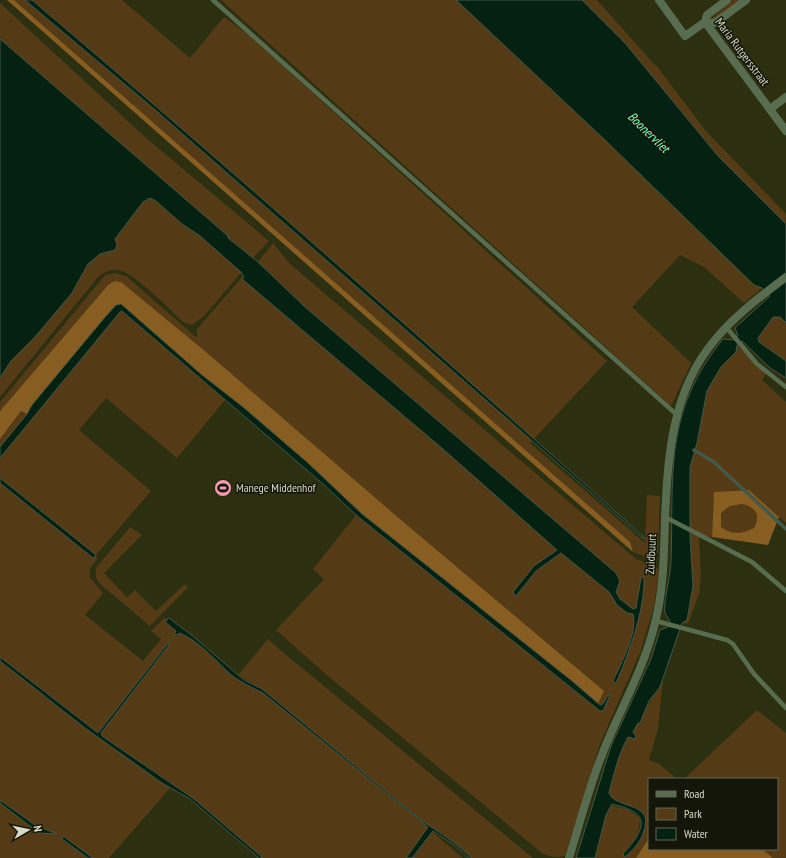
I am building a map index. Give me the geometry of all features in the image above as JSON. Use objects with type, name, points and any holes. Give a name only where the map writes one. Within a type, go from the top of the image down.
[{"type":"street","name":"Maria Rutgersstraat","points":[[659,0],[685,36],[705,22],[786,131]]},
{"type":"street","points":[[727,0],[707,15],[705,22],[715,23],[746,0]]},
{"type":"street","points":[[770,109],[786,97]]},
{"type":"street","name":"Zuidbuurt","points":[[569,858],[610,734],[644,660],[656,621],[661,590],[668,518],[670,448],[676,414],[684,392],[697,365],[713,342],[726,327],[765,292],[786,277]]},
{"type":"lane","points":[[213,0],[676,414]]},
{"type":"lane","points":[[726,327],[757,364],[786,387]]},
{"type":"lane","points":[[668,518],[752,562],[786,591]]},
{"type":"lane","points":[[656,621],[727,640],[732,644],[754,674],[786,708]]},
{"type":"green space","points":[[14,0],[122,0],[190,58],[224,17],[249,35],[607,361],[530,443],[645,543],[647,495],[660,496],[658,552],[646,557],[633,552],[630,542]]},
{"type":"green space","points":[[221,0],[456,0],[605,140],[754,285],[762,288],[744,303],[704,267],[680,255],[632,307],[691,363],[671,406]]},
{"type":"green space","points":[[582,0],[597,0],[656,65],[705,130],[786,214],[786,224],[718,156],[625,43]]},
{"type":"green space","points":[[733,0],[742,0],[714,21],[711,19]]},
{"type":"green space","points":[[0,3],[145,137],[269,241],[253,258],[228,238],[228,236],[0,39]]},
{"type":"green space","points":[[150,198],[156,201],[182,224],[200,236],[241,272],[240,274],[204,316],[192,325],[183,322],[152,292],[125,272],[113,270],[105,272],[98,277],[0,397],[0,378],[11,361],[34,338],[72,293],[88,264],[100,254],[112,251],[116,242],[114,239],[143,202]]},
{"type":"green space","points":[[273,243],[289,263],[636,559],[655,566],[659,571],[654,606],[641,650],[600,744],[565,856],[553,857],[542,853],[328,676],[276,630],[324,579],[313,569],[356,515],[591,704],[604,691],[400,519],[205,351],[121,282],[115,281],[108,285],[0,411],[0,402],[105,275],[115,273],[126,276],[197,338],[197,329],[243,276],[243,279],[268,301],[443,449],[561,553],[616,573],[305,307],[258,262]]},
{"type":"green space","points":[[120,311],[122,311],[225,400],[177,458],[106,398],[79,430],[151,491],[96,555],[97,559],[90,568],[90,578],[103,593],[85,615],[143,661],[161,639],[151,631],[164,618],[168,620],[166,622],[177,631],[176,637],[180,633],[194,641],[234,677],[263,692],[429,828],[406,858],[263,858],[194,799],[102,736],[101,733],[169,645],[168,643],[98,733],[0,657],[0,483],[93,558],[95,555],[0,478],[0,458]]},
{"type":"green space","points":[[773,317],[780,317],[786,323],[786,361],[759,342],[759,335]]},
{"type":"green space","points":[[737,345],[767,372],[762,380],[786,402],[786,523],[749,490],[714,492],[712,537],[699,537],[701,576],[699,594],[688,624],[682,623],[687,620],[693,586],[690,536],[690,467],[697,443],[707,391],[721,367],[736,352]]},
{"type":"green space","points":[[21,411],[27,414],[0,447],[0,439]]},
{"type":"green space","points":[[743,504],[754,510],[756,513],[757,519],[754,528],[745,532],[737,533],[725,530],[721,527],[721,513],[730,506]]},
{"type":"green space","points":[[130,527],[142,535],[104,573],[127,597],[135,590],[156,611],[185,584],[188,587],[150,626],[100,584],[96,578],[96,568]]},
{"type":"green space","points":[[268,639],[533,858],[472,858],[452,841],[421,820],[262,689],[238,675]]},
{"type":"green space","points":[[0,661],[85,728],[171,787],[109,858],[93,858],[63,836],[62,840],[88,858],[0,858]]},
{"type":"green space","points":[[663,679],[658,729],[649,760],[659,764],[676,778],[648,778],[648,840],[636,858],[595,858],[598,840],[610,805],[629,810],[640,818],[638,835],[623,854],[625,857],[640,840],[644,830],[645,819],[632,807],[612,798],[609,793],[617,765],[628,737],[635,738],[636,736],[633,732]]},
{"type":"green space","points":[[757,710],[786,733],[786,858],[773,858],[763,850],[778,850],[778,778],[685,778]]},
{"type":"green space","points":[[430,830],[463,858],[409,858]]},
{"type":"shaded area","points":[[7,0],[14,0],[630,542],[633,552]]},
{"type":"shaded area","points":[[115,281],[121,282],[205,351],[400,519],[604,691],[596,708],[572,681],[362,514],[308,463],[243,407],[202,375],[121,304],[106,316],[32,405],[27,414],[21,411],[0,439],[0,411],[108,285]]},
{"type":"shaded area","points":[[749,490],[779,517],[768,545],[712,537],[714,492]],"holes":[[[743,504],[754,510],[757,516],[754,528],[745,532],[737,533],[725,530],[721,527],[721,513],[730,506]]]},
{"type":"shaded area","points":[[648,840],[648,850],[763,850],[773,858],[636,858]]},
{"type":"water","points":[[25,0],[32,0],[339,266],[643,536],[644,539],[153,108]]},
{"type":"water","name":"Boonervliet","points":[[456,0],[582,0],[625,43],[718,156],[786,224],[786,323],[780,317],[773,317],[758,338],[759,342],[786,361],[786,378],[770,368],[742,341],[737,345],[736,352],[721,367],[707,391],[697,443],[690,467],[690,536],[693,586],[687,620],[682,623],[660,687],[649,701],[640,723],[638,723],[633,732],[636,736],[635,739],[628,737],[617,765],[609,793],[616,800],[632,806],[642,812],[645,816],[645,828],[643,834],[633,849],[624,857],[623,854],[639,832],[641,822],[638,815],[635,813],[612,804],[606,815],[595,858],[576,858],[611,746],[651,659],[660,630],[668,627],[670,621],[665,613],[665,609],[671,561],[673,472],[681,419],[690,393],[704,366],[723,339],[733,340],[738,336],[735,328],[770,296],[762,288],[754,285],[605,140]]},
{"type":"water","points":[[0,39],[228,236],[228,238],[258,262],[305,307],[616,573],[620,581],[616,592],[620,599],[633,609],[636,608],[641,578],[644,577],[644,590],[639,617],[631,645],[616,683],[613,681],[631,639],[634,621],[633,614],[627,613],[617,605],[609,592],[561,553],[536,571],[516,596],[513,592],[534,566],[557,550],[443,449],[242,279],[244,277],[241,272],[200,236],[182,224],[156,201],[150,198],[143,202],[115,239],[117,245],[115,250],[100,254],[88,264],[72,293],[34,338],[11,361],[0,378]]},
{"type":"water","points":[[121,304],[202,375],[243,407],[308,463],[362,514],[600,705],[603,704],[608,695],[610,695],[603,711],[600,711],[356,515],[323,484],[122,311],[0,458],[0,447],[27,414],[32,405],[106,316],[116,305]]},
{"type":"water","points":[[0,478],[96,555],[95,557],[93,558],[0,483]]},
{"type":"water","points":[[169,618],[194,637],[244,680],[262,689],[421,820],[452,841],[472,858],[469,858],[453,844],[433,831],[412,858],[406,858],[428,827],[263,693],[230,674],[194,641],[180,633],[174,636],[176,631],[165,622]]},
{"type":"water","points":[[169,642],[169,645],[101,733],[102,736],[194,799],[263,858],[259,858],[190,799],[162,783],[85,728],[0,661],[0,657],[98,733]]},
{"type":"water","points":[[0,800],[35,825],[57,834],[39,833],[0,803]]},
{"type":"water","points":[[63,836],[93,858],[88,858],[62,839]]},
{"type":"waterway","points":[[694,450],[714,462],[786,529]]},
{"type":"place","name":"Manege Middenhof","points":[[223,488]]}]
